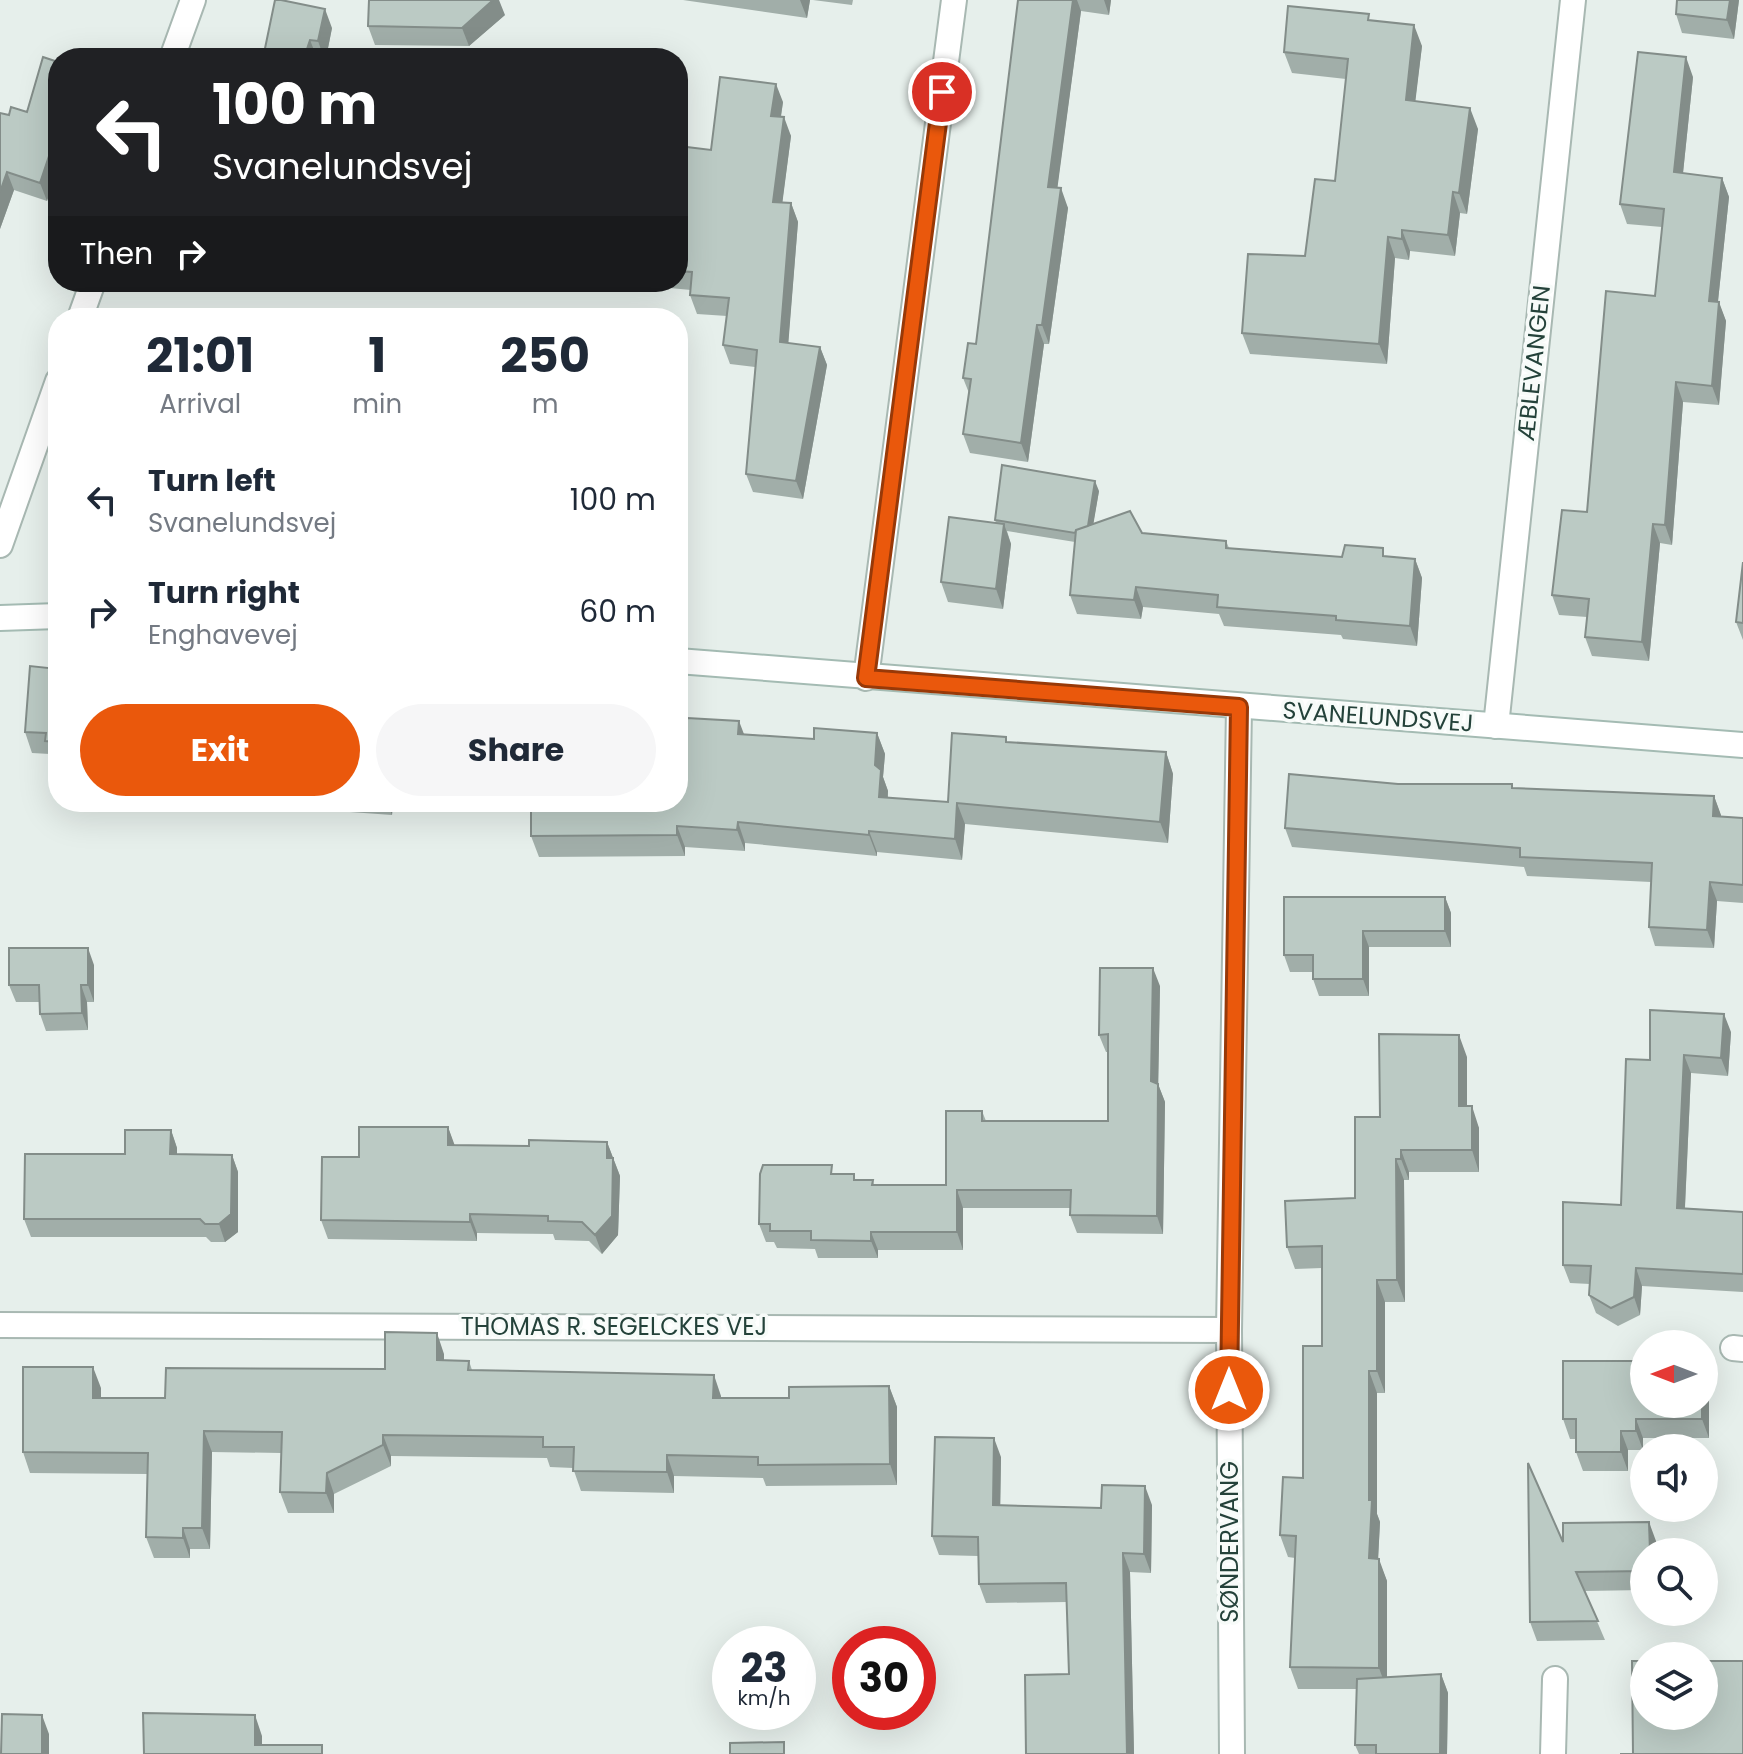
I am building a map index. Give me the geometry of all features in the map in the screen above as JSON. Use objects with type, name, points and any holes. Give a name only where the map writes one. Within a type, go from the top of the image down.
[{"type":"street","points":[[176,48],[193,0]]},
{"type":"street","points":[[866,678],[954,0]]},
{"type":"street","name":"ÆBLEVANGEN","points":[[1496,726],[1573,0]]},
{"type":"street","points":[[0,545],[48,409]]},
{"type":"street","points":[[0,618],[48,616]]},
{"type":"street","name":"SVANELUNDSVEJ","points":[[688,662],[1743,745]]},
{"type":"street","name":"SØNDERVANG","points":[[1232,1754],[1229,1330],[1239,707]]},
{"type":"street","name":"THOMAS R. SEGELCKES VEJ","points":[[0,1325],[1229,1330]]},
{"type":"street","points":[[1553,1754],[1555,1679]]},
{"type":"building","points":[[275,0],[325,9],[318,41],[310,40],[307,48],[265,48]]},
{"type":"building","points":[[369,0],[493,0],[462,28],[368,26]]},
{"type":"building","points":[[1018,0],[1073,0],[1048,187],[1061,188],[1042,325],[1037,325],[1021,443],[963,434],[971,379],[963,378],[968,343],[976,344]]},
{"type":"building","points":[[1677,0],[1730,0],[1727,20],[1676,14]]},
{"type":"building","points":[[1288,6],[1369,14],[1368,20],[1414,25],[1406,100],[1470,108],[1459,193],[1453,192],[1448,235],[1402,230],[1402,239],[1388,237],[1379,344],[1242,333],[1248,254],[1305,256],[1315,179],[1335,181],[1348,59],[1284,52]]},
{"type":"building","points":[[1638,52],[1686,57],[1674,172],[1722,178],[1709,301],[1719,302],[1712,386],[1676,382],[1665,525],[1653,524],[1642,642],[1585,637],[1589,599],[1552,595],[1562,510],[1587,512],[1606,291],[1655,296],[1664,209],[1620,204]]},
{"type":"building","points":[[43,57],[48,59],[48,159],[40,183],[7,172],[0,192],[0,113],[9,115],[11,107],[27,112]]},
{"type":"building","points":[[720,77],[776,84],[771,116],[784,117],[773,202],[791,203],[780,342],[820,347],[796,481],[746,474],[757,350],[723,345],[729,298],[690,295],[688,147],[711,150]]},
{"type":"building","points":[[1002,465],[1095,481],[1088,526],[1075,533],[995,520]]},
{"type":"building","points":[[1130,511],[1142,533],[1226,541],[1226,548],[1342,557],[1345,545],[1383,548],[1383,556],[1415,559],[1410,626],[1336,620],[1336,616],[1217,607],[1218,595],[1136,587],[1134,600],[1070,595],[1076,530]]},
{"type":"building","points":[[949,517],[1004,524],[996,589],[941,582]]},
{"type":"building","points":[[1743,562],[1743,623],[1736,622]]},
{"type":"building","points":[[30,666],[48,668],[48,741],[45,741],[46,733],[25,732]]},
{"type":"building","points":[[688,718],[739,721],[738,734],[814,739],[814,728],[877,733],[875,765],[881,770],[879,797],[948,802],[952,733],[1006,737],[1006,742],[1166,752],[1160,822],[957,803],[955,839],[869,831],[869,835],[738,822],[737,830],[677,826],[677,835],[531,836],[531,812],[688,812]]},
{"type":"building","points":[[1289,774],[1398,784],[1512,784],[1512,788],[1714,796],[1713,816],[1743,818],[1743,885],[1710,882],[1707,930],[1649,927],[1652,863],[1520,857],[1520,848],[1285,828]]},
{"type":"building","points":[[1284,897],[1445,897],[1445,931],[1363,931],[1363,979],[1313,979],[1313,955],[1284,955]]},
{"type":"building","points":[[9,948],[88,948],[88,985],[81,985],[82,1013],[40,1014],[39,985],[9,985]]},
{"type":"building","points":[[1100,968],[1153,968],[1151,1081],[1158,1084],[1157,1216],[1070,1215],[1071,1190],[957,1190],[957,1232],[871,1232],[871,1241],[811,1240],[811,1231],[770,1231],[770,1224],[759,1224],[763,1165],[832,1165],[831,1174],[854,1174],[854,1180],[873,1180],[872,1185],[946,1185],[946,1111],[982,1111],[982,1121],[1108,1121],[1108,1034],[1099,1035]]},
{"type":"building","points":[[1650,1010],[1724,1014],[1721,1058],[1684,1055],[1677,1208],[1743,1212],[1743,1274],[1636,1268],[1634,1297],[1611,1308],[1589,1295],[1591,1266],[1563,1265],[1563,1202],[1621,1205],[1626,1059],[1650,1060]]},
{"type":"building","points":[[1379,1034],[1459,1035],[1459,1106],[1472,1106],[1472,1150],[1401,1150],[1401,1159],[1396,1159],[1397,1280],[1377,1280],[1377,1371],[1369,1371],[1369,1500],[1372,1500],[1369,1558],[1379,1559],[1379,1668],[1290,1667],[1296,1536],[1280,1535],[1283,1477],[1303,1478],[1303,1346],[1322,1346],[1322,1246],[1287,1247],[1285,1201],[1355,1198],[1355,1117],[1380,1117]]},
{"type":"building","points":[[359,1127],[448,1127],[448,1145],[529,1146],[529,1140],[607,1142],[607,1158],[613,1158],[612,1216],[595,1235],[582,1222],[548,1221],[548,1216],[470,1214],[470,1222],[321,1220],[322,1157],[359,1157]]},
{"type":"building","points":[[125,1130],[171,1130],[170,1154],[232,1155],[231,1214],[219,1224],[205,1224],[200,1219],[24,1219],[25,1154],[125,1154]]},
{"type":"building","points":[[385,1332],[437,1333],[437,1360],[469,1361],[468,1370],[714,1375],[713,1398],[789,1398],[789,1387],[889,1386],[890,1464],[758,1465],[758,1457],[667,1455],[667,1472],[573,1471],[574,1447],[543,1447],[543,1437],[383,1435],[383,1445],[327,1473],[326,1493],[280,1492],[282,1432],[204,1431],[202,1528],[183,1528],[183,1538],[146,1537],[148,1453],[23,1452],[23,1367],[93,1367],[93,1398],[165,1398],[166,1368],[385,1369]]},
{"type":"building","points":[[1563,1361],[1630,1361],[1630,1418],[1702,1418],[1636,1419],[1636,1431],[1621,1431],[1621,1452],[1576,1452],[1576,1419],[1563,1419]]},
{"type":"building","points":[[935,1437],[994,1438],[993,1505],[1101,1508],[1102,1485],[1145,1486],[1144,1554],[1123,1553],[1127,1754],[1026,1754],[1025,1675],[1069,1674],[1066,1583],[979,1584],[978,1537],[932,1536]]},
{"type":"building","points":[[1528,1463],[1563,1542],[1563,1523],[1649,1522],[1650,1538],[1630,1538],[1630,1571],[1576,1572],[1598,1621],[1530,1622]]},
{"type":"building","points":[[1718,1661],[1743,1661],[1743,1754],[1633,1754],[1633,1730],[1718,1730]]},
{"type":"building","points":[[1441,1674],[1440,1754],[1376,1754],[1376,1745],[1355,1745],[1357,1679]]},
{"type":"building","points":[[143,1713],[255,1715],[255,1745],[322,1745],[322,1754],[144,1754]]},
{"type":"building","points":[[2,1714],[42,1715],[42,1754],[1,1754]]},
{"type":"building","points":[[784,1742],[784,1754],[730,1754],[730,1743]]},
{"type":"route","points":[[942,92],[866,678],[1239,707],[1229,1390]]}]
